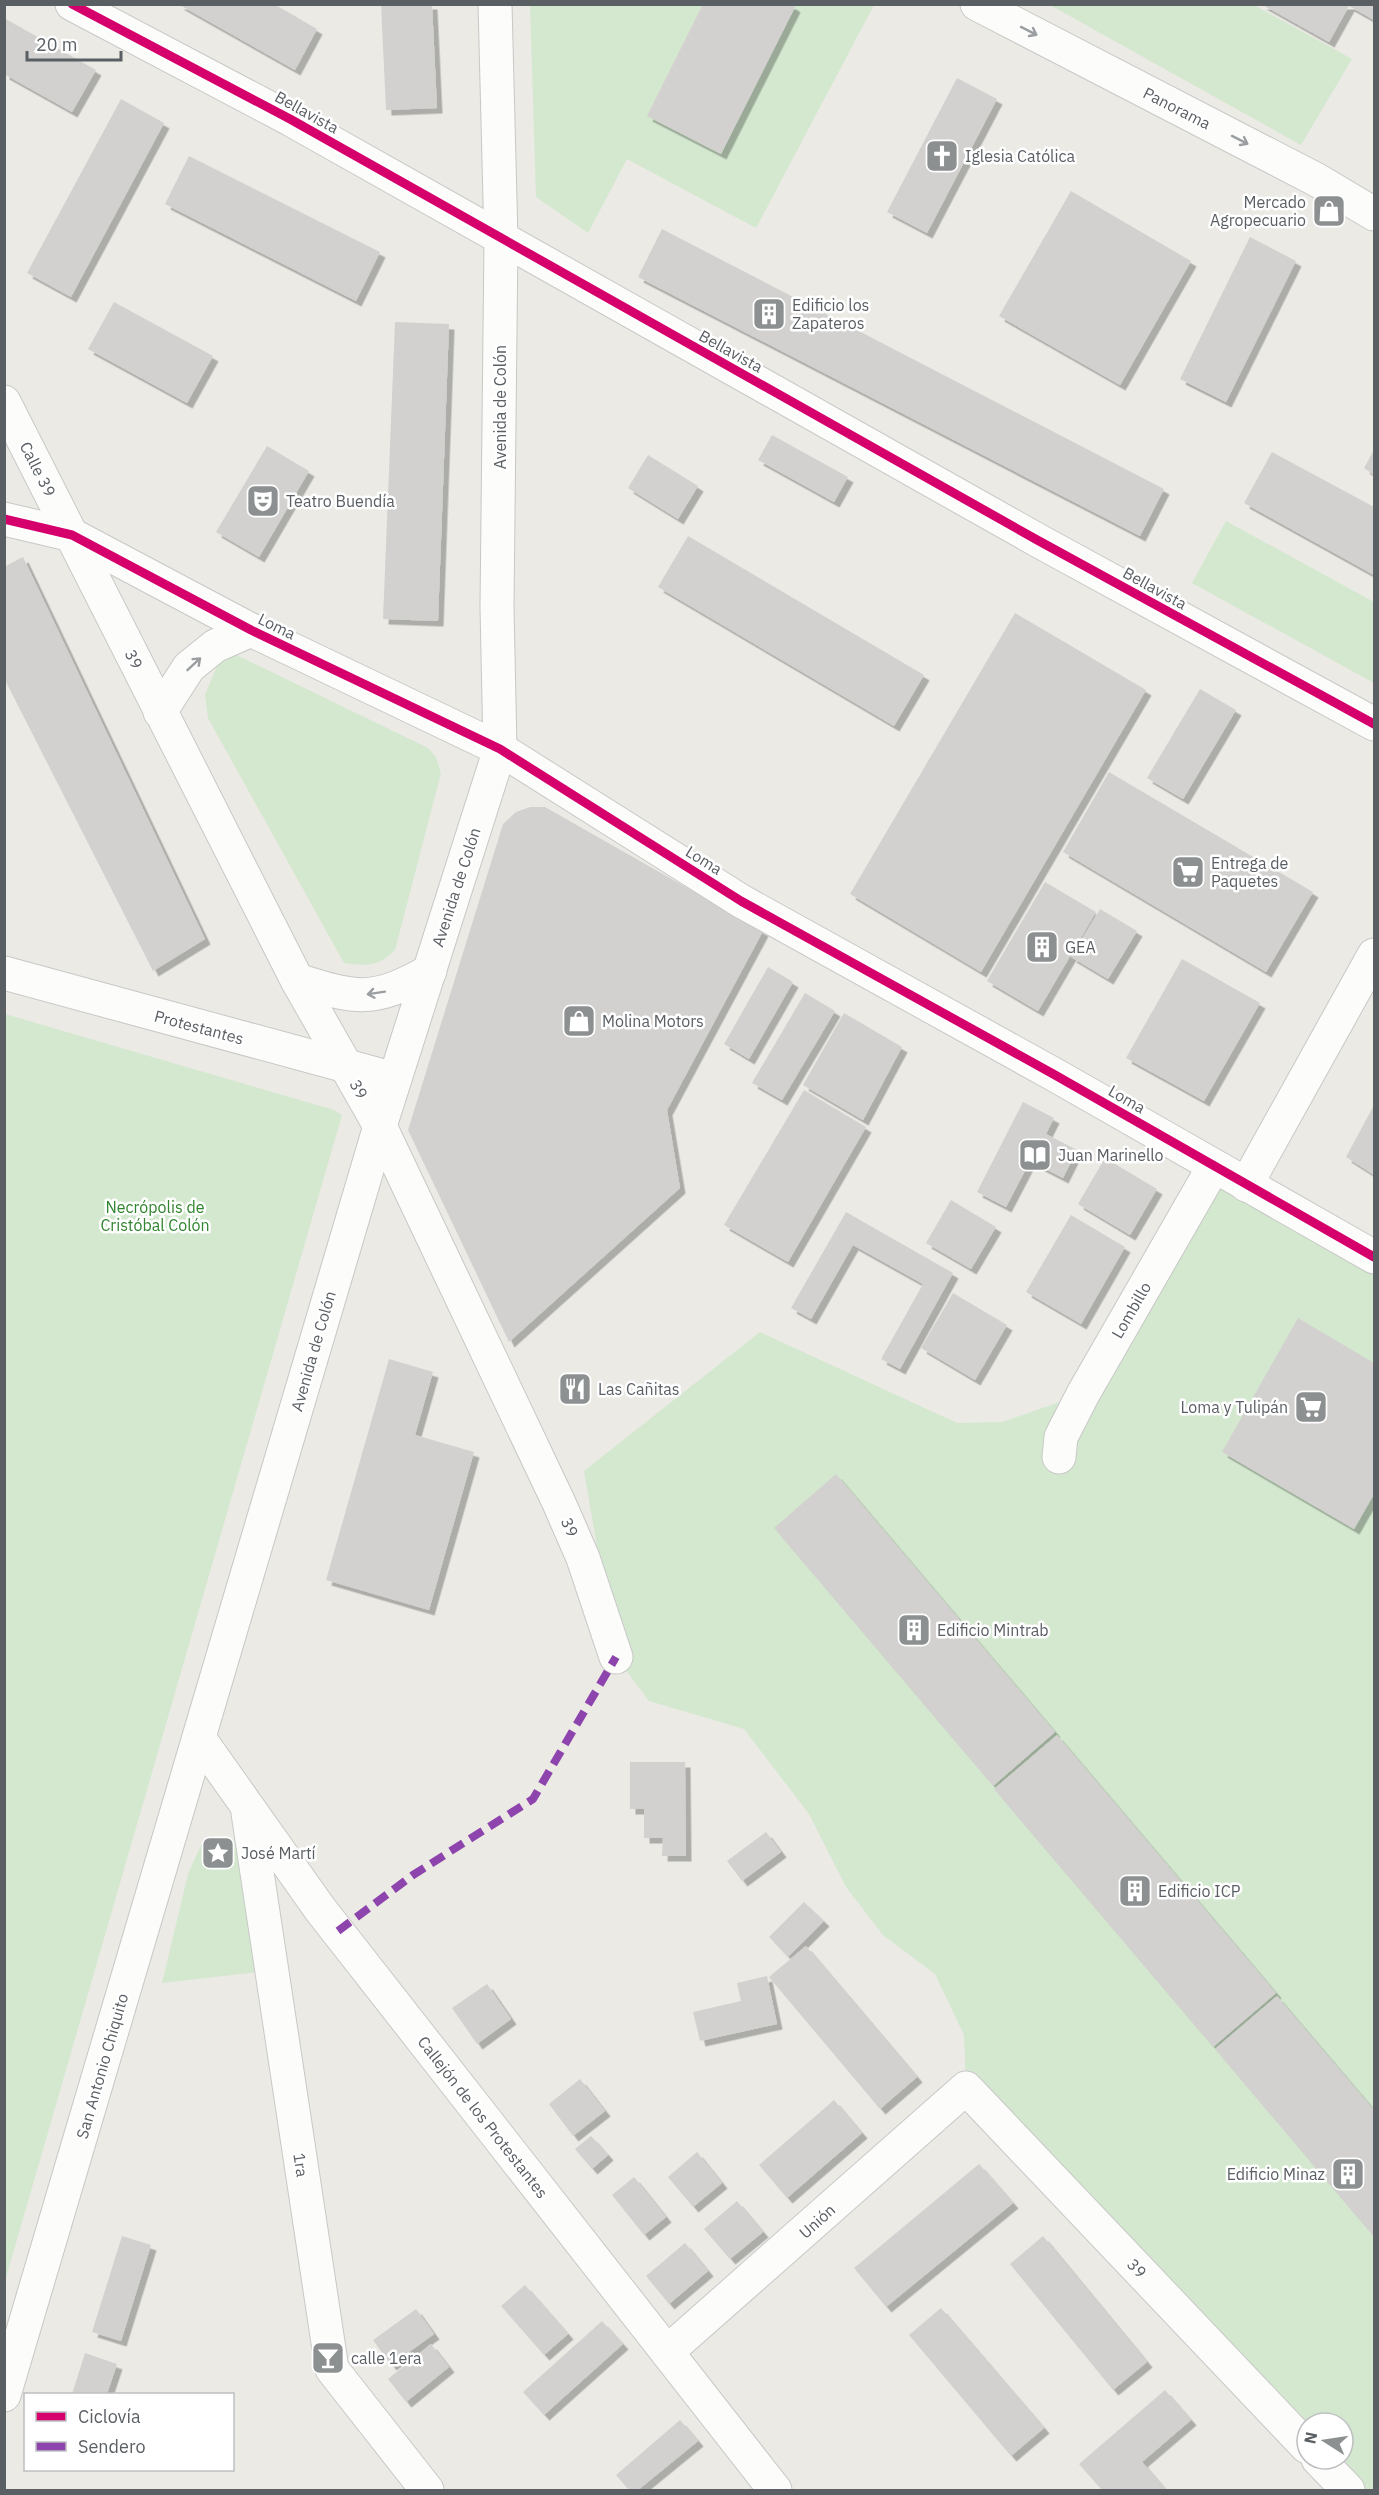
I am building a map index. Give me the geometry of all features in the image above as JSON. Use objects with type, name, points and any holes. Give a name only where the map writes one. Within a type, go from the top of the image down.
[{"type":"street","name":"Bellavista","points":[[72,4],[290,119],[501,240],[1039,541],[1374,724]]},
{"type":"street","name":"Avenida de Colón","points":[[199,1738],[394,1079],[500,749],[497,607],[501,240],[495,4]]},
{"type":"street","name":"Panorama","points":[[977,4],[1317,180],[1374,214]]},
{"type":"street","name":"Calle 39","points":[[9,424],[72,535]]},
{"type":"street","name":"Loma","points":[[4,519],[72,535],[251,630],[500,749],[741,901],[1055,1075],[1374,1257]]},
{"type":"street","name":"39","points":[[72,535],[297,980],[380,1126],[559,1503],[583,1558],[616,1657]]},
{"type":"street","points":[[160,711],[189,667],[215,646],[251,630]]},
{"type":"street","points":[[1246,1185],[1374,955]]},
{"type":"street","points":[[297,980],[341,994],[374,995],[400,988],[430,971]]},
{"type":"street","name":"Protestantes","points":[[4,973],[394,1079]]},
{"type":"street","name":"Lombillo","points":[[1059,1457],[1061,1437],[1083,1394],[1214,1166]]},
{"type":"street","name":"Callejón de los Protestantes","points":[[199,1738],[320,1909],[775,2490]]},
{"type":"street","name":"San Antonio Chiquito","points":[[4,2395],[199,1738]]},
{"type":"street","name":"1ra","points":[[247,1808],[332,2369],[427,2490]]},
{"type":"street","name":"39","points":[[966,2088],[1295,2434]]},
{"type":"street","name":"Unión","points":[[667,2352],[966,2088]]},
{"type":"street","points":[[1330,2471],[1348,2490]]},
{"type":"green space","points":[[530,5],[874,5],[756,228],[627,159],[588,233],[536,197]]},
{"type":"green space","points":[[1050,5],[1254,5],[1352,59],[1301,145]]},
{"type":"green space","points":[[1226,521],[1374,602],[1374,683],[1192,583]]},
{"type":"green space","points":[[224,649],[428,748],[436,757],[441,773],[395,950],[383,960],[366,965],[344,963],[208,718],[205,695]]},
{"type":"green space","name":"Necrópolis de Cristóbal Colón","points":[[5,1014],[334,1110],[342,1115],[5,2281]]},
{"type":"green space","points":[[1214,1166],[1374,1257],[1374,2490],[1348,2490],[1330,2471],[1355,2471],[1355,2411],[1295,2411],[1295,2434],[966,2088],[964,2035],[935,1974],[883,1935],[846,1887],[809,1814],[744,1729],[649,1701],[616,1657],[584,1471],[760,1332],[957,1423],[1002,1422],[1083,1394]]},
{"type":"green space","points":[[220,1840],[236,1841],[258,1972],[162,1983],[188,1874],[201,1845]]},
{"type":"building","points":[[178,4],[274,4],[317,29],[295,70]]},
{"type":"building","points":[[381,4],[432,4],[437,108],[386,110]]},
{"type":"building","points":[[703,4],[791,4],[795,7],[721,154],[647,116]]},
{"type":"building","points":[[1261,4],[1374,4],[1374,20],[1349,6],[1329,42]]},
{"type":"building","points":[[4,18],[96,70],[72,112],[4,74]]},
{"type":"building","name":"Iglesia Católica","points":[[957,78],[997,99],[927,233],[887,212]]},
{"type":"building","points":[[121,99],[164,123],[71,297],[27,273]]},
{"type":"building","points":[[189,156],[380,252],[356,301],[165,204]]},
{"type":"building","points":[[1071,191],[1191,261],[1120,385],[999,316]]},
{"type":"building","points":[[662,229],[1164,489],[1140,536],[638,277]]},
{"type":"building","points":[[1250,237],[1296,261],[1226,402],[1180,379]]},
{"type":"building","points":[[114,302],[213,356],[187,403],[88,349]]},
{"type":"building","points":[[395,322],[449,324],[438,621],[383,619]]},
{"type":"building","points":[[772,435],[848,477],[834,502],[758,460]]},
{"type":"building","name":"Teatro Buendía","points":[[267,446],[309,471],[259,557],[216,532]]},
{"type":"building","points":[[1374,450],[1374,475],[1364,468]]},
{"type":"building","points":[[1272,452],[1374,507],[1374,575],[1244,503]]},
{"type":"building","points":[[648,455],[698,486],[678,519],[628,488]]},
{"type":"building","points":[[688,536],[924,675],[894,726],[658,587]]},
{"type":"building","points":[[23,557],[205,939],[153,971],[4,678],[4,567]]},
{"type":"building","points":[[1015,613],[1146,690],[981,972],[850,894]]},
{"type":"building","points":[[1200,689],[1236,710],[1183,799],[1147,778]]},
{"type":"building","name":"Entrega de Paquetes","points":[[1109,772],[1313,892],[1266,972],[1063,852]]},
{"type":"building","name":"Molina Motors","points":[[530,807],[545,807],[763,931],[667,1110],[680,1188],[509,1342],[408,1130],[503,824],[516,812]]},
{"type":"building","name":"GEA","points":[[1045,882],[1096,912],[1038,1011],[987,981]]},
{"type":"building","points":[[1100,909],[1137,931],[1108,979],[1071,957]]},
{"type":"building","points":[[1182,959],[1260,1003],[1204,1101],[1126,1058]]},
{"type":"building","points":[[768,967],[793,982],[749,1059],[724,1044]]},
{"type":"building","points":[[805,993],[835,1011],[782,1100],[752,1083]]},
{"type":"building","points":[[844,1013],[902,1047],[863,1120],[803,1085]]},
{"type":"building","points":[[804,1090],[866,1127],[788,1262],[724,1225]]},
{"type":"building","name":"Juan Marinello","points":[[1023,1102],[1054,1118],[1046,1134],[1077,1150],[1063,1178],[1030,1161],[1006,1207],[977,1192]]},
{"type":"building","points":[[1374,1105],[1374,1175],[1346,1157]]},
{"type":"building","points":[[1105,1158],[1157,1189],[1130,1235],[1078,1204]]},
{"type":"building","points":[[951,1200],[996,1227],[971,1269],[926,1243]]},
{"type":"building","points":[[846,1212],[953,1273],[900,1369],[881,1359],[923,1284],[853,1245],[811,1319],[791,1308]]},
{"type":"building","points":[[1071,1215],[1125,1247],[1081,1324],[1026,1292]]},
{"type":"building","points":[[953,1293],[1007,1325],[975,1380],[921,1348]]},
{"type":"building","name":"Loma y Tulipán","points":[[1298,1318],[1374,1363],[1374,1494],[1354,1529],[1222,1452]]},
{"type":"building","points":[[389,1359],[433,1372],[415,1435],[474,1452],[429,1610],[326,1580]]},
{"type":"building","name":"Edificio Mintrab","points":[[836,1474],[1055,1732],[993,1786],[774,1528]]},
{"type":"building","name":"Edificio ICP","points":[[1057,1735],[1276,1993],[1213,2047],[994,1789]]},
{"type":"building","points":[[630,1762],[685,1762],[686,1856],[662,1856],[663,1838],[644,1838],[644,1809],[630,1809]]},
{"type":"building","points":[[766,1832],[781,1852],[742,1881],[727,1861]]},
{"type":"building","points":[[804,1902],[824,1921],[788,1957],[769,1937]]},
{"type":"building","points":[[806,1946],[917,2077],[880,2109],[769,1977]]},
{"type":"building","points":[[767,1976],[777,2024],[700,2041],[693,2012],[741,2001],[737,1983]]},
{"type":"building","points":[[487,1984],[511,2019],[477,2044],[452,2008]]},
{"type":"building","name":"Edificio Minaz","points":[[1277,1996],[1374,2110],[1374,2237],[1215,2049]]},
{"type":"building","points":[[580,2079],[605,2111],[573,2136],[549,2104]]},
{"type":"building","points":[[834,2100],[862,2133],[787,2198],[759,2165]]},
{"type":"building","points":[[591,2136],[608,2155],[592,2169],[575,2149]]},
{"type":"building","points":[[697,2152],[722,2183],[693,2207],[668,2177]]},
{"type":"building","points":[[979,2164],[1013,2203],[886,2307],[854,2268]]},
{"type":"building","points":[[634,2177],[666,2217],[644,2235],[612,2195]]},
{"type":"building","points":[[737,2201],[763,2232],[730,2259],[704,2229]]},
{"type":"building","points":[[122,2236],[151,2245],[121,2341],[92,2332]]},
{"type":"building","points":[[1043,2236],[1147,2362],[1113,2390],[1010,2264]]},
{"type":"building","points":[[685,2243],[708,2271],[669,2304],[646,2276]]},
{"type":"building","points":[[525,2285],[568,2334],[544,2355],[501,2306]]},
{"type":"building","points":[[941,2308],[1044,2428],[1011,2456],[909,2335]]},
{"type":"building","points":[[416,2309],[434,2334],[391,2365],[373,2340]]},
{"type":"building","points":[[602,2321],[623,2344],[544,2415],[523,2392]]},
{"type":"building","points":[[431,2344],[449,2367],[406,2402],[388,2379]]},
{"type":"building","points":[[85,2353],[117,2364],[107,2393],[72,2393]]},
{"type":"building","points":[[1165,2390],[1191,2420],[1142,2462],[1166,2490],[1102,2490],[1079,2464]]},
{"type":"building","points":[[680,2420],[698,2441],[638,2490],[629,2490],[616,2475]]},
{"type":"marked path","points":[[338,1931],[413,1875],[533,1799],[616,1657]]},
{"type":"cycle path","points":[[72,4],[290,119],[1039,541],[1374,724]]},
{"type":"cycle path","points":[[4,519],[72,535],[251,630],[500,749],[741,901],[1055,1075],[1374,1257]]},
{"type":"place","name":"Iglesia Católica","points":[[942,156]]},
{"type":"place","name":"Mercado Agropecuario","points":[[1329,211]]},
{"type":"place","name":"Edificio los Zapateros","points":[[769,314]]},
{"type":"place","name":"Teatro Buendía","points":[[263,501]]},
{"type":"place","name":"Entrega de Paquetes","points":[[1188,872]]},
{"type":"place","name":"GEA","points":[[1042,947]]},
{"type":"place","name":"Molina Motors","points":[[579,1021]]},
{"type":"place","name":"Juan Marinello","points":[[1035,1155]]},
{"type":"place","name":"Las Cañitas","points":[[575,1389]]},
{"type":"place","name":"Loma y Tulipán","points":[[1311,1407]]},
{"type":"place","name":"Edificio Mintrab","points":[[914,1630]]},
{"type":"place","name":"José Martí","points":[[218,1853]]},
{"type":"place","name":"Edificio ICP","points":[[1135,1891]]},
{"type":"place","name":"Edificio Minaz","points":[[1348,2174]]},
{"type":"place","name":"calle 1era","points":[[328,2358]]}]
